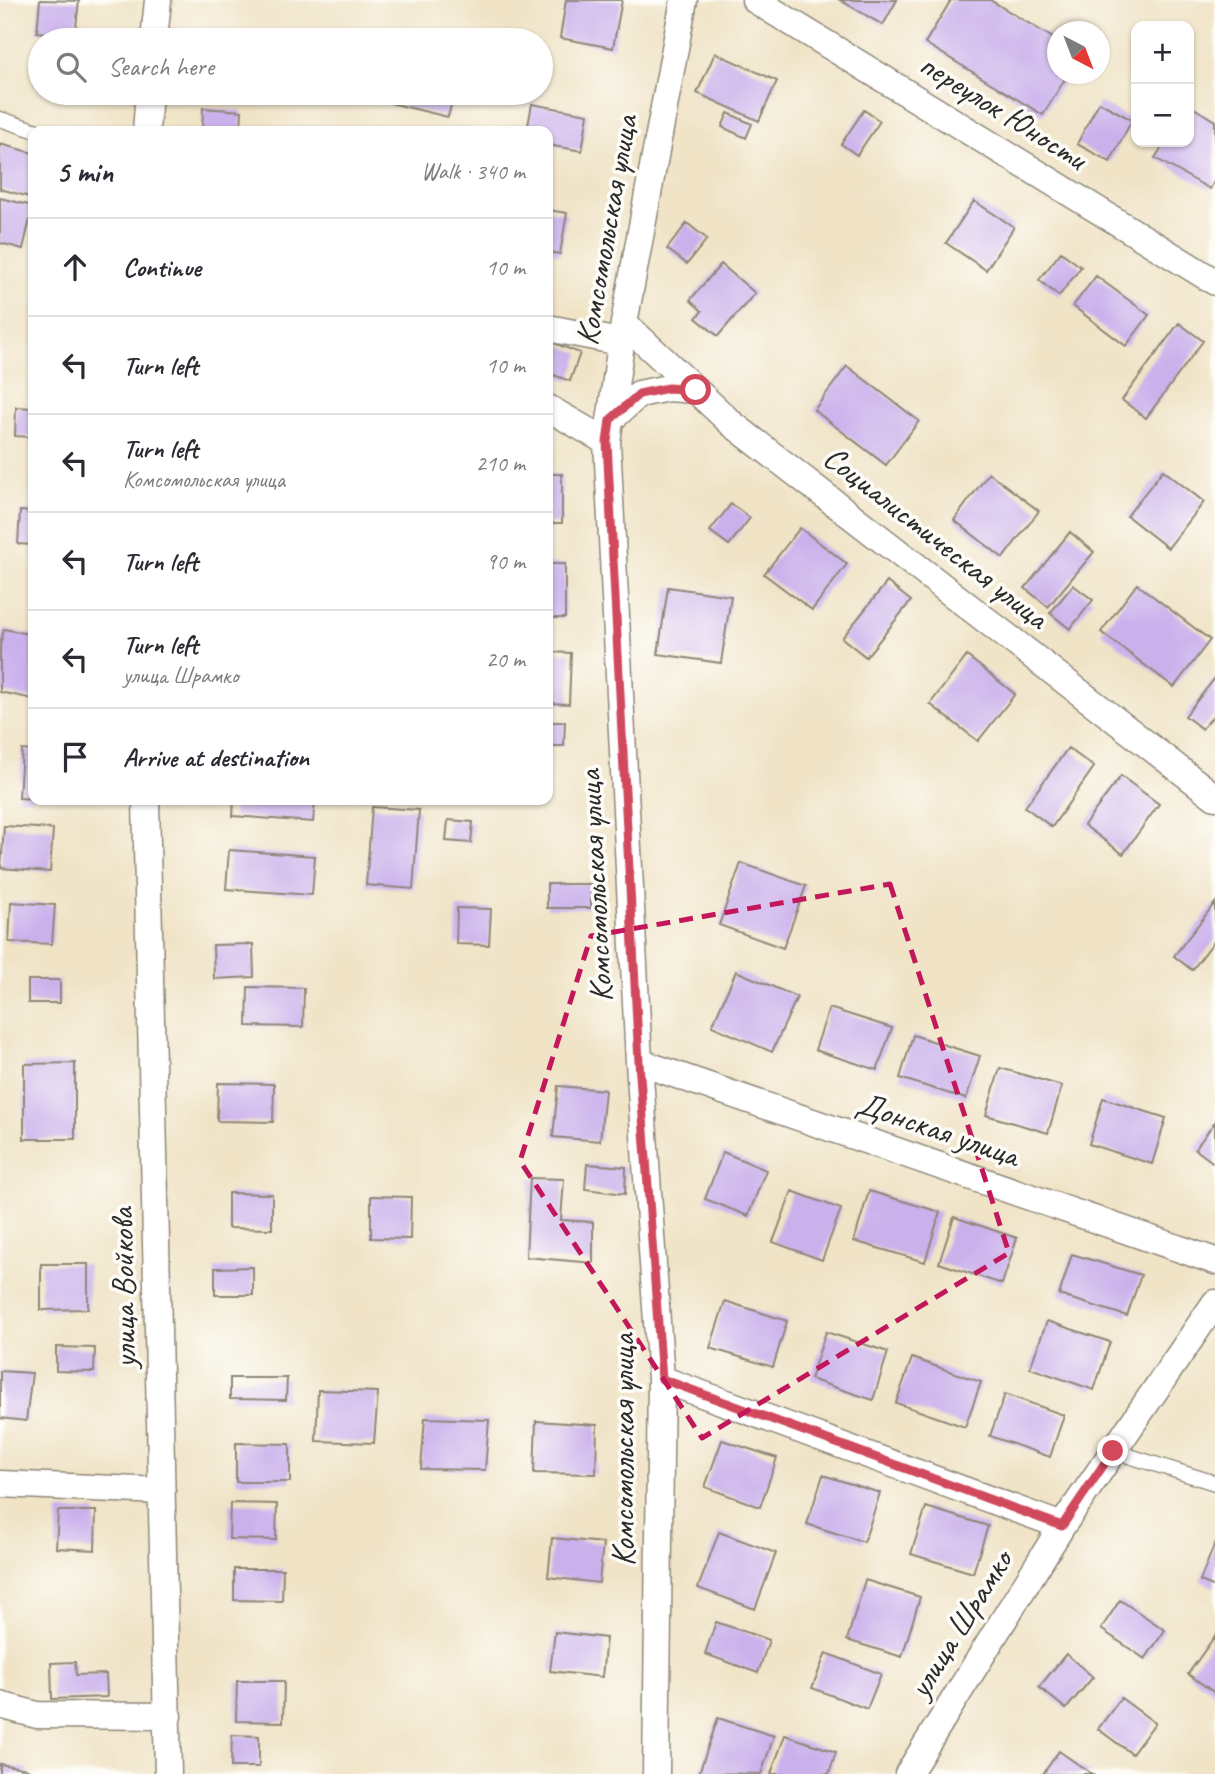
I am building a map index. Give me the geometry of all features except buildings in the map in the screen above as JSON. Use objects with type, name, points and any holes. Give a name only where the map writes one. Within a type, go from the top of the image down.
[{"type":"street","points":[[155,28],[158,0]]},
{"type":"street","name":"Комсомольская улица","points":[[656,1774],[662,1379],[639,1062],[609,431],[622,332],[684,0]]},
{"type":"street","name":"переулок Юности","points":[[755,0],[1215,282]]},
{"type":"street","points":[[146,126],[148,105]]},
{"type":"street","points":[[553,328],[622,332]]},
{"type":"street","name":"Социалистическая улица","points":[[622,332],[696,390],[731,423],[1215,797]]},
{"type":"street","points":[[553,410],[609,431],[639,394],[668,388],[696,390]]},
{"type":"street","name":"улица Войкова","points":[[146,805],[168,1774]]},
{"type":"street","name":"Донская улица","points":[[639,1062],[1215,1261]]},
{"type":"street","name":"улица Шрамко","points":[[908,1774],[1062,1526],[1215,1303]]},
{"type":"street","points":[[662,1379],[1062,1526]]},
{"type":"street","points":[[0,1485],[162,1492]]},
{"type":"street","points":[[0,1705],[37,1715],[167,1716]]},
{"type":"lane","points":[[0,119],[28,128]]},
{"type":"lane","points":[[1113,1451],[1215,1483]]},
{"type":"highlighted area","points":[[890,884],[1009,1253],[702,1438],[520,1161],[591,936]]},
{"type":"route","points":[[696,390],[668,388],[639,394],[610,420],[607,442],[639,1062],[662,1379],[1062,1526],[1113,1451]]}]
